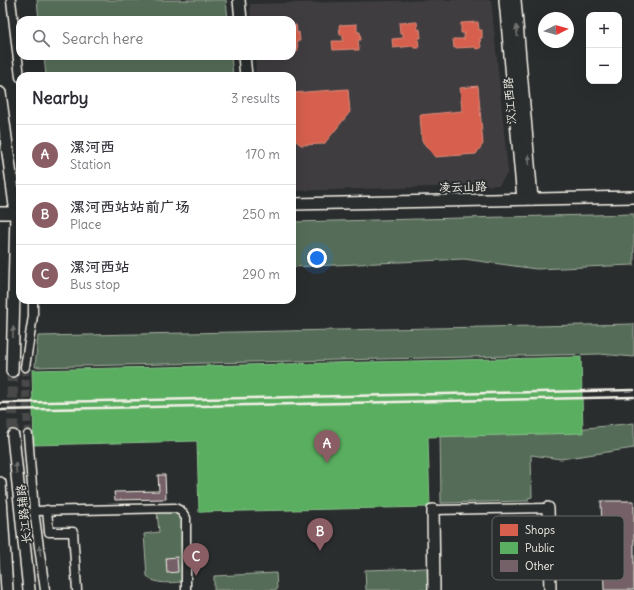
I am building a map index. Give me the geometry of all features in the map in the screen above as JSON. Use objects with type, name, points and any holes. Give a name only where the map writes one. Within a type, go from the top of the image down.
[{"type":"street","points":[[11,0],[16,43]]},
{"type":"street","points":[[239,0],[241,16]]},
{"type":"street","name":"汉江西路","points":[[505,0],[528,199]]},
{"type":"street","name":"汉江西路","points":[[515,0],[528,199]]},
{"type":"street","points":[[18,60],[19,72]]},
{"type":"street","points":[[244,60],[246,72]]},
{"type":"street","points":[[0,93],[16,200]]},
{"type":"street","name":"凌云山路","points":[[296,204],[634,197]]},
{"type":"street","points":[[0,213],[16,213]]},
{"type":"street","points":[[12,371],[16,266]]},
{"type":"street","points":[[25,367],[33,316],[33,304]]},
{"type":"street","name":"长江路辅路","points":[[28,435],[34,510],[45,590]]},
{"type":"street","points":[[13,436],[30,590]]},
{"type":"street","points":[[0,483],[7,590]]},
{"type":"street","points":[[34,510],[175,508],[181,511],[186,518],[186,590]]},
{"type":"street","points":[[434,590],[433,510],[545,508]]},
{"type":"street","points":[[545,508],[545,516]]},
{"type":"street","points":[[545,508],[545,516]]},
{"type":"street","points":[[47,510],[49,532],[73,532],[77,590]]},
{"type":"street","points":[[543,580],[543,590]]},
{"type":"street","points":[[549,580],[550,590]]},
{"type":"shaded area","points":[[491,0],[508,172],[499,185],[296,191],[296,72],[256,72],[255,60],[296,60],[296,16],[251,16],[250,4]]},
{"type":"green space","points":[[37,0],[226,0],[228,16],[39,16]]},
{"type":"green space","points":[[44,60],[231,60],[233,72],[46,72]]},
{"type":"green space","points":[[634,214],[634,265],[536,269],[464,259],[296,267],[296,222]]},
{"type":"green space","points":[[634,324],[634,357],[600,354],[35,367],[38,336]]},
{"type":"green space","points":[[634,423],[634,448],[561,459],[531,455],[532,497],[528,498],[528,501],[441,503],[440,433],[549,432]]},
{"type":"green space","points":[[174,511],[183,517],[184,582],[169,583],[155,581],[147,576],[144,534],[159,532],[157,512]]},
{"type":"green space","points":[[427,568],[428,590],[366,590],[365,570]]},
{"type":"green space","points":[[276,573],[277,590],[214,590],[214,576]]},
{"type":"building: Shops","points":[[417,22],[418,30],[420,29],[421,38],[418,38],[419,48],[414,48],[414,46],[393,48],[392,39],[403,38],[403,33],[400,33],[399,23]]},
{"type":"building: Shops","points":[[478,22],[479,30],[482,30],[482,38],[480,38],[481,48],[454,48],[453,39],[464,39],[464,33],[461,33],[461,23]]},
{"type":"building: Shops","points":[[357,24],[357,32],[360,32],[361,40],[358,40],[359,50],[333,50],[332,41],[343,41],[343,35],[340,35],[339,25]]},
{"type":"building: Shops","points":[[296,25],[297,33],[299,32],[300,41],[297,41],[298,51],[296,51]]},
{"type":"building: Shops","points":[[478,86],[483,144],[476,154],[435,157],[422,141],[420,115],[462,111],[460,88]]},
{"type":"building: Shops","points":[[348,89],[350,112],[324,144],[301,145],[296,141],[296,93]]},
{"type":"building: Public","points":[[581,357],[583,433],[428,437],[430,507],[199,512],[197,441],[34,445],[32,370]]},
{"type":"building: Other","points":[[158,475],[165,475],[166,499],[115,500],[114,492],[159,491]]},
{"type":"building: Other","points":[[601,501],[634,501],[634,590],[604,590],[604,580],[624,580],[624,516],[602,516]]},
{"type":"building: Other","points":[[177,557],[178,572],[167,573],[166,558]]},
{"type":"tunnel","points":[[25,367],[28,435]]},
{"type":"tunnel","points":[[12,371],[13,436]]},
{"type":"railway","points":[[0,403],[634,390]]},
{"type":"railway","points":[[0,410],[634,397]]},
{"type":"place","name":"漯河西","points":[[327,463]]},
{"type":"place","name":"漯河西站站前广场","points":[[320,551]]},
{"type":"place","name":"漯河西站","points":[[196,576]]}]
